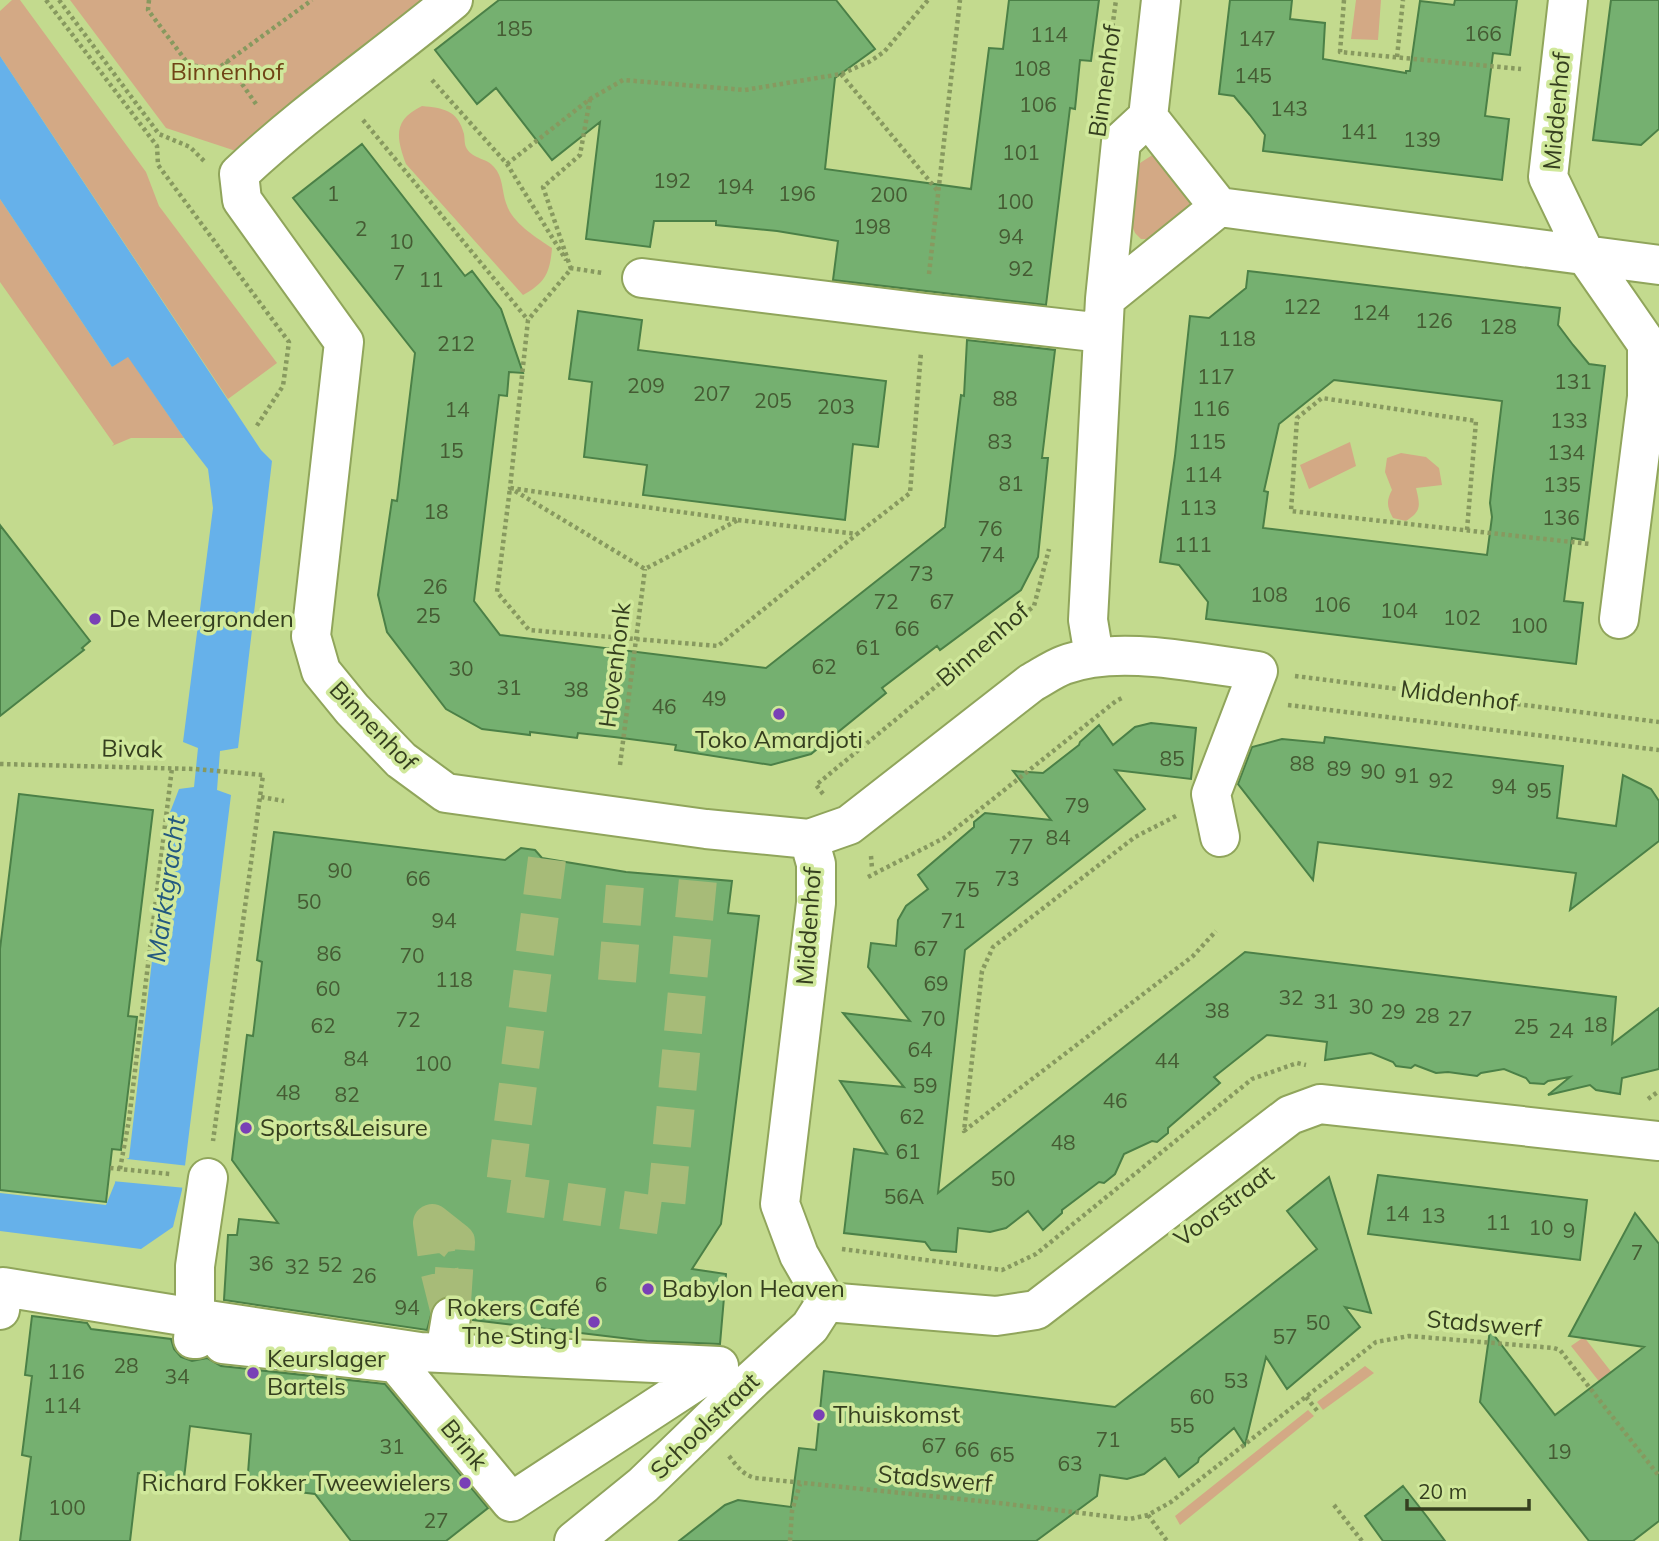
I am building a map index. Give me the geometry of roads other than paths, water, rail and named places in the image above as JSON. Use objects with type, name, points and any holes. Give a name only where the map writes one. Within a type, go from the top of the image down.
[{"type":"street","name":"Binnenhof","points":[[453,0],[395,48],[279,136],[239,174],[242,200],[344,342],[311,636],[321,671],[352,709],[401,760],[446,793],[706,829],[809,839]]},
{"type":"street","points":[[1094,656],[1088,620],[1104,316],[1121,142],[1148,117],[1161,0]]},
{"type":"street","name":"Middenhof","points":[[1568,0],[1548,177],[1586,256],[1647,344],[1647,397],[1619,618]]},
{"type":"street","points":[[1148,117],[1219,208],[1659,265]]},
{"type":"street","points":[[642,278],[925,313],[1104,316],[1219,208]]},
{"type":"street","name":"Middenhof","points":[[826,1302],[799,1255],[780,1204],[816,903],[816,864],[809,839],[849,825],[1031,683],[1063,665],[1094,656],[1132,655],[1258,671],[1211,794],[1220,837]]},
{"type":"street","name":"Voorstraat","points":[[826,1302],[996,1316],[1036,1310],[1290,1115],[1320,1104],[1659,1141]]},
{"type":"street","points":[[1,1298],[195,1318],[191,1176]]},
{"type":"street","name":"Schoolstraat","points":[[573,1541],[643,1485],[810,1327],[826,1302]]},
{"type":"street","name":"Brink","points":[[195,1318],[421,1352],[448,1335],[719,1366],[511,1502],[396,1363],[223,1344],[223,1334],[207,1332],[197,1339],[192,1339],[195,1318]]},
{"type":"water","name":"Marktgracht","points":[[0,56],[261,450],[272,461],[238,748],[220,751],[217,790],[231,795],[182,1190],[173,1227],[141,1249],[0,1231],[0,1193],[106,1205],[115,1183],[117,1162],[129,1158],[169,815],[179,789],[194,787],[198,748],[183,742],[213,508],[208,469],[128,357],[112,367],[0,199]]},
{"type":"tunnel","points":[[547,859],[504,1193],[665,1216],[698,879]]},
{"type":"tunnel","points":[[617,981],[626,872]]},
{"type":"tunnel","points":[[432,1223],[456,1242],[451,1317],[438,1265],[432,1223]]},
{"type":"place","name":"De Meergronden","points":[[95,619]]},
{"type":"place","name":"Toko Amardjoti","points":[[779,714]]},
{"type":"place","name":"Sports&Leisure","points":[[246,1128]]},
{"type":"place","name":"Babylon Heaven","points":[[648,1289]]},
{"type":"place","name":"Rokers Café The Sting I","points":[[594,1322]]},
{"type":"place","name":"Keurslager Bartels","points":[[253,1373]]},
{"type":"place","name":"Thuiskomst","points":[[819,1415]]},
{"type":"place","name":"Richard Fokker Tweewielers","points":[[465,1483]]}]
